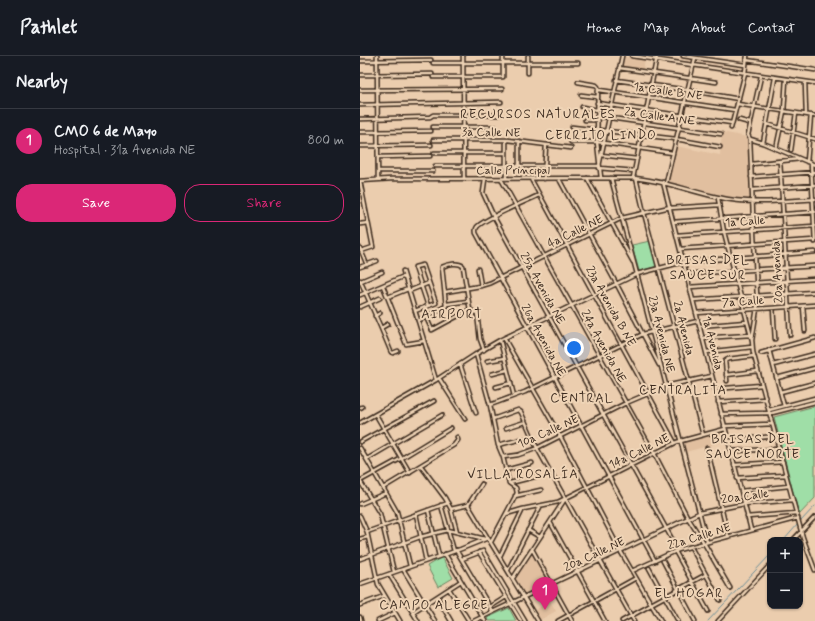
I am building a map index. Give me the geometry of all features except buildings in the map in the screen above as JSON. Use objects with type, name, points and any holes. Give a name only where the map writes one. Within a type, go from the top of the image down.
[{"type":"street","points":[[376,56],[378,180]]},
{"type":"street","points":[[463,56],[464,179]]},
{"type":"street","points":[[360,75],[377,74],[503,77],[503,56]]},
{"type":"street","points":[[528,56],[528,73]]},
{"type":"street","points":[[599,167],[622,56]]},
{"type":"street","points":[[632,56],[815,83]]},
{"type":"street","points":[[635,178],[634,172],[657,56]]},
{"type":"street","points":[[683,56],[695,58],[700,57],[745,65]]},
{"type":"street","points":[[731,128],[747,56]]},
{"type":"street","points":[[665,183],[695,58]]},
{"type":"street","points":[[746,60],[815,70]]},
{"type":"street","points":[[360,61],[578,63]]},
{"type":"street","points":[[619,68],[716,82]]},
{"type":"street","points":[[761,76],[748,135],[750,139],[757,282],[757,308],[752,347],[798,518],[815,570]]},
{"type":"street","points":[[763,143],[775,78]]},
{"type":"street","points":[[776,149],[784,111],[786,79]]},
{"type":"street","points":[[616,80],[738,99]]},
{"type":"street","points":[[578,82],[598,85],[597,142],[601,178]]},
{"type":"street","points":[[805,82],[806,114]]},
{"type":"street","points":[[360,90],[502,89]]},
{"type":"street","name":"1a Calle B NE","points":[[599,90],[735,110]]},
{"type":"street","points":[[582,95],[598,97]]},
{"type":"street","points":[[360,105],[501,102]]},
{"type":"street","points":[[597,103],[732,123]]},
{"type":"street","points":[[737,104],[815,116]]},
{"type":"street","points":[[582,107],[597,110]]},
{"type":"street","points":[[791,150],[796,113]]},
{"type":"street","points":[[360,119],[430,117],[432,115],[498,115]]},
{"type":"street","points":[[807,162],[811,115]]},
{"type":"street","name":"2a Calle A NE","points":[[597,116],[721,134]]},
{"type":"street","points":[[585,120],[597,120]]},
{"type":"street","points":[[739,120],[750,123]]},
{"type":"street","points":[[767,124],[815,139]]},
{"type":"street","points":[[432,127],[495,127]]},
{"type":"street","points":[[572,127],[676,139],[720,147]]},
{"type":"street","points":[[360,132],[430,131]]},
{"type":"street","points":[[750,139],[815,165]]},
{"type":"street","name":"3a Calle NE","points":[[433,140],[506,140],[571,148]]},
{"type":"street","points":[[506,140],[506,179]]},
{"type":"street","points":[[519,141],[519,166]]},
{"type":"street","points":[[571,142],[597,142],[673,153]]},
{"type":"street","points":[[360,146],[431,144]]},
{"type":"street","points":[[544,179],[546,146]]},
{"type":"street","points":[[434,153],[506,153]]},
{"type":"street","points":[[378,157],[430,156]]},
{"type":"street","points":[[601,156],[637,160]]},
{"type":"street","points":[[751,164],[800,159]]},
{"type":"street","name":"20a Avenida","points":[[780,161],[790,335]]},
{"type":"street","points":[[680,249],[815,240],[813,173],[811,164]]},
{"type":"street","points":[[435,166],[599,167],[634,172]]},
{"type":"street","points":[[378,171],[433,171]]},
{"type":"street","points":[[751,177],[813,173]]},
{"type":"street","name":"Calle Principal","points":[[360,181],[485,178],[635,178],[665,183],[718,198],[752,203],[814,199]]},
{"type":"street","name":"25a Avenida NE","points":[[485,178],[483,193],[494,217],[576,366],[605,415],[676,550]]},
{"type":"street","points":[[587,178],[634,265]]},
{"type":"street","name":"23a Avenida NE","points":[[611,178],[681,441],[705,542]]},
{"type":"street","name":"2a Avenida","points":[[635,178],[703,435]]},
{"type":"street","name":"24a Avenida NE","points":[[501,179],[654,453],[688,518],[705,542]]},
{"type":"street","name":"23a Avenida B NE","points":[[531,179],[675,443]]},
{"type":"street","points":[[558,179],[661,368]]},
{"type":"street","points":[[360,181],[373,247],[361,250],[367,265]]},
{"type":"street","name":"1a Avenida","points":[[665,183],[676,235],[751,530]]},
{"type":"street","points":[[752,190],[813,185]]},
{"type":"street","points":[[494,217],[539,195]]},
{"type":"street","points":[[718,198],[724,232],[752,340]]},
{"type":"street","name":"4a Calle NE","points":[[446,292],[481,286],[622,218],[670,208],[719,205]]},
{"type":"street","points":[[673,222],[814,212]]},
{"type":"street","name":"26a Avenida NE","points":[[494,217],[479,226],[476,229],[476,233],[655,561]]},
{"type":"street","points":[[360,224],[368,223]]},
{"type":"street","name":"1a Calle","points":[[676,235],[815,226]]},
{"type":"street","points":[[360,424],[438,379],[500,340],[637,274],[683,262],[815,252]]},
{"type":"street","points":[[360,267],[377,261]]},
{"type":"street","points":[[447,304],[442,267],[459,264],[463,266],[470,310]]},
{"type":"street","points":[[415,311],[436,303],[423,266],[415,267],[428,306]]},
{"type":"street","points":[[686,274],[815,266]]},
{"type":"street","points":[[478,269],[481,286]]},
{"type":"street","points":[[403,271],[424,341],[438,379],[465,420]]},
{"type":"street","points":[[382,272],[360,281],[391,352],[393,353],[398,351]]},
{"type":"street","points":[[360,295],[402,277],[405,278]]},
{"type":"street","points":[[690,287],[815,279]]},
{"type":"street","points":[[388,297],[429,284]]},
{"type":"street","points":[[383,286],[406,344],[424,341]]},
{"type":"street","points":[[693,300],[815,292]]},
{"type":"street","points":[[360,307],[380,298]]},
{"type":"street","points":[[418,321],[446,306],[447,304],[468,301]]},
{"type":"street","name":"7a Calle","points":[[696,313],[815,305]]},
{"type":"street","points":[[803,306],[806,331]]},
{"type":"street","points":[[773,308],[775,339]]},
{"type":"street","points":[[426,317],[432,330],[470,310]]},
{"type":"street","points":[[470,310],[477,313],[480,339],[484,350]]},
{"type":"street","points":[[375,316],[380,313]]},
{"type":"street","points":[[490,405],[532,388],[643,334],[698,321]]},
{"type":"street","points":[[699,326],[747,322]]},
{"type":"street","points":[[381,328],[388,324]]},
{"type":"street","points":[[702,338],[750,335]]},
{"type":"street","points":[[504,338],[560,436],[632,572],[661,621]]},
{"type":"street","points":[[761,353],[815,338]]},
{"type":"street","points":[[500,340],[514,396]]},
{"type":"street","points":[[706,352],[752,347]]},
{"type":"street","points":[[769,350],[784,406]]},
{"type":"street","points":[[476,354],[490,405],[498,445],[503,457],[509,483],[516,488],[517,493],[514,496],[491,542]]},
{"type":"street","points":[[773,365],[815,354]]},
{"type":"street","points":[[727,381],[726,360],[754,356]]},
{"type":"street","points":[[487,362],[504,358]]},
{"type":"street","points":[[460,364],[476,413]]},
{"type":"street","points":[[777,378],[815,368]]},
{"type":"street","points":[[492,374],[507,370]]},
{"type":"street","points":[[726,375],[758,371]]},
{"type":"street","name":"10a Calle NE","points":[[503,457],[518,455],[538,448],[626,403],[666,386],[712,376]]},
{"type":"street","points":[[496,387],[510,383]]},
{"type":"street","points":[[780,392],[815,383]]},
{"type":"street","points":[[715,389],[762,385]]},
{"type":"street","points":[[769,411],[815,398]]},
{"type":"street","points":[[718,402],[766,399]]},
{"type":"street","points":[[360,442],[434,401]]},
{"type":"street","points":[[721,414],[769,411],[815,402]]},
{"type":"street","points":[[493,419],[518,410],[521,412],[538,448],[565,498],[634,621]]},
{"type":"street","points":[[376,415],[410,473]]},
{"type":"street","points":[[367,459],[442,415]]},
{"type":"street","points":[[506,428],[525,422]]},
{"type":"street","name":"14a Calle NE","points":[[506,514],[558,502],[675,443],[725,427],[772,424]]},
{"type":"street","points":[[394,572],[380,514],[370,500],[360,481],[402,458],[451,428]]},
{"type":"street","points":[[728,441],[776,436]]},
{"type":"street","points":[[383,488],[454,445],[458,440],[457,437]]},
{"type":"street","points":[[498,445],[522,439]]},
{"type":"street","points":[[360,448],[392,502],[400,520],[410,566]]},
{"type":"street","points":[[707,448],[728,536]]},
{"type":"street","points":[[731,451],[779,449]]},
{"type":"street","points":[[734,465],[783,462]]},
{"type":"street","points":[[506,470],[532,463]]},
{"type":"street","points":[[421,466],[448,503],[457,532]]},
{"type":"street","points":[[738,478],[786,474]]},
{"type":"street","points":[[509,483],[538,476]]},
{"type":"street","points":[[450,509],[468,506],[482,484]]},
{"type":"street","points":[[741,491],[789,486]]},
{"type":"street","points":[[514,496],[541,490]]},
{"type":"street","points":[[360,504],[386,493]]},
{"type":"street","points":[[513,578],[565,498]]},
{"type":"street","name":"20a Calle","points":[[699,513],[744,504],[793,500]]},
{"type":"street","points":[[367,532],[448,503]]},
{"type":"street","points":[[441,505],[455,551],[462,559],[493,612]]},
{"type":"street","points":[[468,506],[487,538],[500,556],[538,621]]},
{"type":"street","points":[[508,570],[541,506]]},
{"type":"street","points":[[500,556],[523,509]]},
{"type":"street","points":[[428,510],[439,556]]},
{"type":"street","name":"20a Calle NE","points":[[474,621],[621,552],[699,513]]},
{"type":"street","points":[[747,517],[797,513]]},
{"type":"street","points":[[416,514],[426,561]]},
{"type":"street","points":[[360,516],[367,532],[380,590],[400,621]]},
{"type":"street","points":[[796,537],[815,517]]},
{"type":"street","name":"22a Calle NE","points":[[632,572],[676,550],[798,518]]},
{"type":"street","points":[[550,522],[605,621]]},
{"type":"street","points":[[360,559],[434,532],[448,530],[487,538]]},
{"type":"street","points":[[528,530],[540,537]]},
{"type":"street","points":[[360,538],[368,537]]},
{"type":"street","points":[[360,584],[455,551],[487,538]]},
{"type":"street","points":[[705,542],[730,588]]},
{"type":"street","points":[[532,549],[572,621]]},
{"type":"street","points":[[676,550],[708,611]]},
{"type":"street","points":[[692,550],[720,600]]},
{"type":"street","points":[[462,559],[483,551],[525,621]]},
{"type":"street","points":[[479,552],[521,621]]},
{"type":"street","points":[[445,554],[485,621]]},
{"type":"street","points":[[663,561],[695,621]]},
{"type":"street","points":[[649,568],[678,621]]},
{"type":"street","points":[[718,621],[767,568]]},
{"type":"street","points":[[403,569],[435,621]]},
{"type":"street","points":[[389,574],[418,621]]},
{"type":"street","points":[[622,621],[705,575]]},
{"type":"street","points":[[558,621],[636,578]]},
{"type":"street","points":[[413,612],[461,581]]},
{"type":"street","points":[[449,589],[468,621]]},
{"type":"street","points":[[360,605],[384,596]]},
{"type":"street","points":[[437,597],[452,621]]},
{"type":"street","points":[[490,607],[506,597]]},
{"type":"street","points":[[378,621],[395,613]]},
{"type":"street","points":[[360,617],[361,621]]},
{"type":"shaded area","points":[[622,56],[645,59],[643,70],[621,67]]},
{"type":"shaded area","points":[[722,132],[747,137],[751,201],[719,195],[668,182],[676,146],[720,155]]},
{"type":"shaded area","points":[[724,430],[726,441],[686,452],[684,441]]},
{"type":"shaded area","points":[[532,553],[550,583],[526,595],[515,577]]},
{"type":"shaded area","points":[[550,601],[556,611],[540,620],[535,610]]},
{"type":"green space","points":[[650,241],[657,266],[639,271],[632,245]]},
{"type":"green space","points":[[815,406],[815,498],[799,515],[774,417]]},
{"type":"green space","points":[[442,557],[453,578],[438,587],[427,566]]},
{"type":"green space","points":[[509,608],[516,621],[489,621],[487,618]]},
{"type":"waterway","points":[[800,522],[815,506]]},
{"type":"waterway","points":[[787,537],[798,524]]},
{"type":"waterway","points":[[708,621],[767,558]]},
{"type":"place","name":"CMO 6 de Mayo","points":[[545,610]]},
{"type":"district","name":"RECURSOS NATURALES","points":[[538,113]]},
{"type":"district","name":"CERRITO LINDO","points":[[601,134]]},
{"type":"district","name":"BRISAS DEL SAUCE SUR","points":[[708,266]]},
{"type":"district","name":"AIRPORT","points":[[452,313]]},
{"type":"district","name":"CENTRALITA","points":[[683,389]]},
{"type":"district","name":"CENTRAL","points":[[582,397]]},
{"type":"district","name":"BRISAS DEL SAUCE NORTE","points":[[753,446]]},
{"type":"district","name":"VILLA ROSALÍA","points":[[523,473]]},
{"type":"district","name":"EL HOGAR","points":[[689,592]]},
{"type":"district","name":"CAMPO ALEGRE","points":[[434,604]]}]
